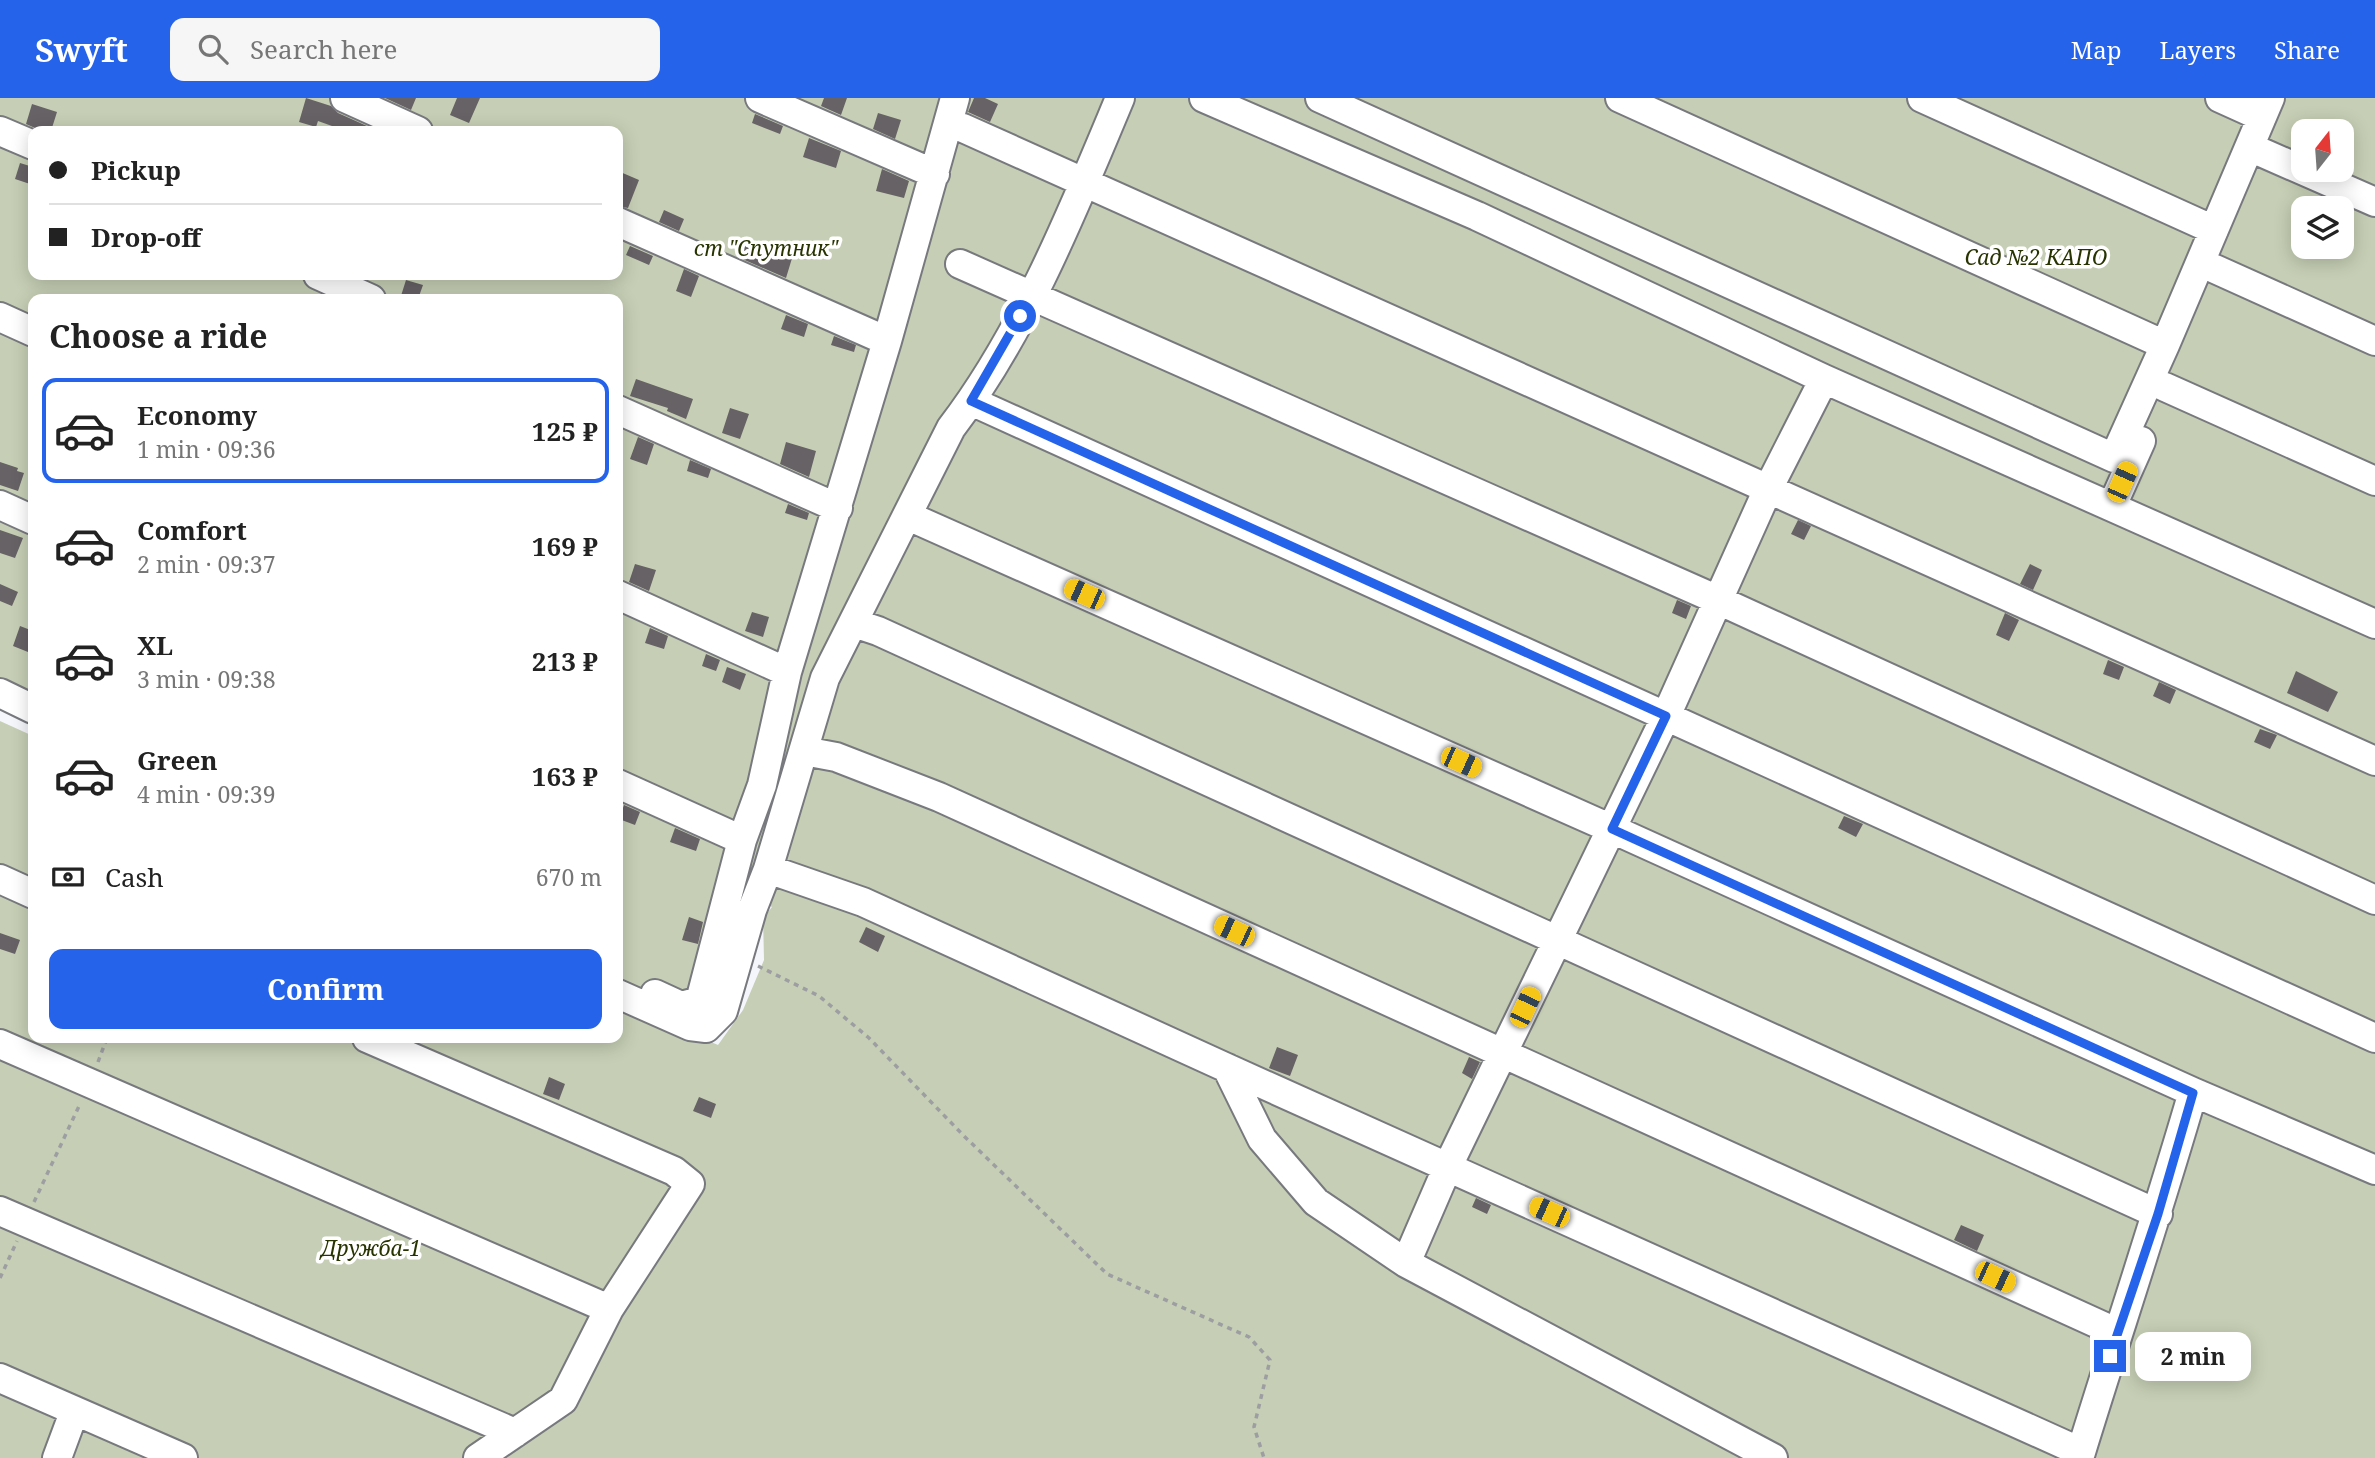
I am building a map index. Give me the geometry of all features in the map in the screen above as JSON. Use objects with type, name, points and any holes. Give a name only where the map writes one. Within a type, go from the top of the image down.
[{"type":"street","points":[[345,98],[407,126]]},
{"type":"street","points":[[760,98],[934,174]]},
{"type":"street","points":[[623,979],[681,1006],[700,1000],[742,839],[762,785],[787,671],[887,341],[955,98]]},
{"type":"street","points":[[623,996],[690,1026],[706,1027],[723,1011],[825,678],[951,428],[971,401],[1032,295],[1120,98]]},
{"type":"street","points":[[1204,98],[1477,216],[1824,379],[2375,624]]},
{"type":"street","points":[[1320,98],[2114,458],[2266,108],[2220,98]]},
{"type":"street","points":[[1620,98],[2165,345]]},
{"type":"street","points":[[1922,98],[2214,230]]},
{"type":"street","points":[[2112,506],[2287,98]]},
{"type":"street","points":[[964,128],[2375,761]]},
{"type":"street","points":[[0,131],[28,143]]},
{"type":"street","points":[[2263,153],[2375,202]]},
{"type":"street","points":[[623,224],[887,341]]},
{"type":"street","points":[[960,264],[1718,600],[2375,900]]},
{"type":"street","points":[[2215,269],[2375,341]]},
{"type":"street","points":[[329,280],[361,294]]},
{"type":"street","points":[[0,317],[28,330]]},
{"type":"street","points":[[1406,1263],[1448,1166],[1666,716],[1768,489],[1824,379]]},
{"type":"street","points":[[2165,387],[2375,481]]},
{"type":"street","points":[[971,401],[2375,1038]]},
{"type":"street","points":[[623,412],[838,508]]},
{"type":"street","points":[[0,505],[28,518]]},
{"type":"street","points":[[908,516],[1612,829],[2193,1093],[2375,1170]]},
{"type":"street","points":[[623,597],[787,671]]},
{"type":"street","points":[[854,623],[878,631],[2158,1214]]},
{"type":"street","points":[[0,693],[28,707]]},
{"type":"street","points":[[0,713],[28,726]]},
{"type":"street","points":[[804,751],[836,757],[939,797],[2118,1333]]},
{"type":"street","points":[[623,786],[742,839]]},
{"type":"street","points":[[768,869],[863,902],[2079,1455],[2158,1214],[2193,1093]]},
{"type":"street","points":[[0,879],[28,892]]},
{"type":"street","points":[[379,1043],[674,1171],[690,1184],[609,1309],[563,1400],[478,1458]]},
{"type":"street","points":[[0,1044],[609,1309]]},
{"type":"street","points":[[1227,1068],[1262,1139],[1316,1202],[1406,1263],[1773,1458]]},
{"type":"street","points":[[13,1217],[515,1433]]},
{"type":"street","points":[[0,1378],[183,1458]]},
{"type":"street","points":[[0,1392],[153,1458]]},
{"type":"street","points":[[57,1458],[70,1423]]},
{"type":"path","points":[[740,958],[819,996],[870,1038],[964,1136],[1107,1274],[1249,1337],[1270,1360],[1254,1427],[1264,1458]]},
{"type":"path","points":[[0,1278],[13,1217],[90,1083],[105,1043]]},
{"type":"green space","points":[[0,98],[2375,98],[2375,1458],[0,1458],[0,721],[28,734],[28,1043],[623,1043],[623,1004],[718,1045],[743,1010],[764,960],[763,918],[772,907],[743,891],[707,1009],[623,986],[623,294],[28,294],[28,717],[0,704]]},
{"type":"building","points":[[306,98],[331,106],[338,113],[367,126],[332,126],[318,121],[316,126],[313,126],[299,122]]},
{"type":"building","points":[[385,98],[416,98],[411,110]]},
{"type":"building","points":[[457,98],[480,98],[469,123],[450,115]]},
{"type":"building","points":[[824,98],[847,98],[841,115],[821,106]]},
{"type":"building","points":[[974,98],[985,98],[998,104],[990,122],[968,112]]},
{"type":"building","points":[[32,104],[57,112],[53,126],[26,124]]},
{"type":"building","points":[[878,113],[901,120],[895,139],[873,129]]},
{"type":"building","points":[[755,114],[783,126],[780,134],[752,123]]},
{"type":"building","points":[[809,138],[841,151],[836,168],[803,157]]},
{"type":"building","points":[[20,163],[28,165],[28,183],[15,179]]},
{"type":"building","points":[[882,169],[909,181],[904,198],[876,191]]},
{"type":"building","points":[[623,173],[639,180],[628,208],[623,207]]},
{"type":"building","points":[[664,210],[684,219],[679,231],[659,222]]},
{"type":"building","points":[[746,243],[771,253],[772,249],[793,255],[786,278],[740,258]]},
{"type":"building","points":[[630,246],[653,256],[649,265],[626,255]]},
{"type":"building","points":[[684,269],[699,276],[691,297],[676,291]]},
{"type":"building","points":[[406,280],[423,285],[420,294],[402,294]]},
{"type":"building","points":[[786,315],[808,324],[804,337],[781,329]]},
{"type":"building","points":[[834,336],[856,345],[854,352],[831,345]]},
{"type":"building","points":[[636,379],[693,399],[686,419],[667,411],[668,408],[630,396]]},
{"type":"building","points":[[730,408],[749,414],[740,439],[722,433]]},
{"type":"building","points":[[638,437],[654,444],[647,465],[630,459]]},
{"type":"building","points":[[786,442],[816,451],[809,477],[780,464]]},
{"type":"building","points":[[690,460],[711,469],[708,478],[687,471]]},
{"type":"building","points":[[0,462],[24,473],[18,491],[0,485]]},
{"type":"building","points":[[788,504],[809,513],[807,520],[785,513]]},
{"type":"building","points":[[1798,520],[1811,526],[1804,540],[1791,534]]},
{"type":"building","points":[[0,530],[23,538],[15,558],[0,553]]},
{"type":"building","points":[[635,564],[656,570],[649,591],[629,582]]},
{"type":"building","points":[[2030,564],[2042,570],[2033,590],[2020,584]]},
{"type":"building","points":[[0,584],[18,592],[12,606],[0,601]]},
{"type":"building","points":[[1677,600],[1691,606],[1686,619],[1672,613]]},
{"type":"building","points":[[752,612],[769,617],[763,637],[745,631]]},
{"type":"building","points":[[2005,613],[2019,620],[2009,641],[1996,635]]},
{"type":"building","points":[[20,626],[28,629],[28,652],[13,646]]},
{"type":"building","points":[[650,628],[668,636],[664,649],[645,643]]},
{"type":"building","points":[[706,654],[720,660],[716,671],[702,666]]},
{"type":"building","points":[[2108,660],[2124,667],[2119,680],[2103,674]]},
{"type":"building","points":[[727,667],[746,674],[740,690],[722,682]]},
{"type":"building","points":[[2296,671],[2338,692],[2328,712],[2287,693]]},
{"type":"building","points":[[2159,682],[2176,690],[2170,704],[2153,696]]},
{"type":"building","points":[[2260,729],[2277,735],[2270,749],[2254,742]]},
{"type":"building","points":[[624,805],[640,812],[635,825],[623,820]]},
{"type":"building","points":[[1844,816],[1863,824],[1856,837],[1838,828]]},
{"type":"building","points":[[675,828],[700,839],[696,851],[670,842]]},
{"type":"building","points":[[689,917],[703,922],[698,944],[682,940]]},
{"type":"building","points":[[866,927],[885,936],[878,952],[859,942]]},
{"type":"building","points":[[0,933],[20,940],[15,954],[0,949]]},
{"type":"building","points":[[1277,1047],[1298,1055],[1290,1076],[1269,1068]]},
{"type":"building","points":[[1469,1057],[1480,1062],[1472,1079],[1462,1073]]},
{"type":"building","points":[[549,1077],[565,1084],[559,1100],[543,1094]]},
{"type":"building","points":[[699,1097],[716,1104],[711,1118],[693,1111]]},
{"type":"building","points":[[1476,1198],[1491,1205],[1487,1214],[1472,1207]]},
{"type":"building","points":[[1961,1225],[1984,1235],[1977,1251],[1954,1240]]},
{"type":"route","points":[[1020,316],[971,401],[1666,716],[1612,829],[2193,1093],[2158,1214],[2110,1356]]},
{"type":"park label","name":"ст \"Спутник\"","points":[[766,248]]},
{"type":"park label","name":"Сад №2 КАПО","points":[[2036,257]]},
{"type":"park label","name":"Дружба-1","points":[[371,1248]]}]
